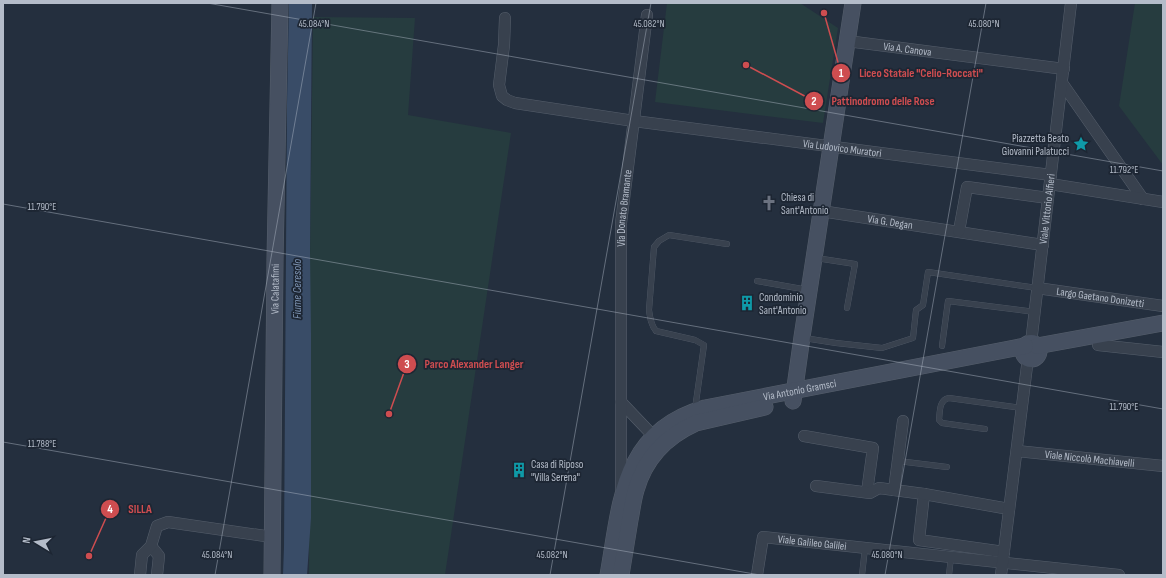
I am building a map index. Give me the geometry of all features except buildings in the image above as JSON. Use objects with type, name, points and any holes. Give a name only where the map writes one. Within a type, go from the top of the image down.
[{"type":"street","name":"Via Calatafimi","points":[[272,575],[280,3]]},
{"type":"street","points":[[793,396],[853,3]]},
{"type":"street","name":"Viale Vittorio Alfieri","points":[[1001,575],[1022,408],[1031,350],[1071,3]]},
{"type":"street","name":"Via Donato Bramante","points":[[621,575],[627,500],[621,402],[620,223],[647,15]]},
{"type":"street","name":"Via Ludovico Muratori","points":[[505,18],[504,45],[499,85],[502,96],[515,103],[634,121],[831,146],[1050,179],[1163,202]]},
{"type":"street","name":"Via A. Canova","points":[[847,41],[1064,69]]},
{"type":"street","points":[[1062,83],[1143,199]]},
{"type":"street","points":[[959,231],[967,187],[1048,198]]},
{"type":"street","name":"Via G. Degan","points":[[821,211],[1043,245]]},
{"type":"street","name":"Largo Gaetano Donizetti","points":[[1038,288],[1163,306]]},
{"type":"street","name":"Via Antonio Gramsci","points":[[658,441],[680,418],[705,408],[793,396],[1163,323]]},
{"type":"street","name":"Via Antonio Gramsci","points":[[1031,350],[1098,345],[1163,333]]},
{"type":"street","points":[[1098,345],[1163,352]]},
{"type":"street","name":"Via Antonio Gramsci","points":[[627,500],[625,484],[634,463],[644,448],[704,421],[793,396]]},
{"type":"street","points":[[621,402],[658,441]]},
{"type":"street","points":[[894,490],[903,421]]},
{"type":"street","points":[[804,436],[873,448],[867,492]]},
{"type":"street","name":"Viale Niccolò Machiavelli","points":[[1017,451],[1163,466]]},
{"type":"street","points":[[816,486],[870,493],[879,488],[1010,509]]},
{"type":"street","points":[[924,494],[919,540],[1004,552]]},
{"type":"street","name":"Via Donato Bramante","points":[[608,575],[627,500]]},
{"type":"street","points":[[140,575],[142,555],[152,546],[157,526],[168,522],[272,537]]},
{"type":"street","name":"Viale Galileo Galilei","points":[[757,575],[763,537],[1003,563],[1042,571],[1119,575]]},
{"type":"street","points":[[152,546],[159,556],[157,575]]},
{"type":"lane","points":[[694,412],[704,345],[696,340],[656,331],[653,327],[650,320],[649,310],[654,247],[659,241],[670,235],[727,244]]},
{"type":"lane","points":[[814,258],[856,264],[847,308]]},
{"type":"lane","points":[[802,338],[882,348],[913,338],[916,310],[923,305],[928,272],[1038,288]]},
{"type":"lane","points":[[757,281],[809,290]]},
{"type":"lane","points":[[942,346],[948,301],[1035,312]]},
{"type":"lane","points":[[985,428],[942,423],[939,420],[942,402],[944,399],[949,398],[1022,408]]},
{"type":"lane","points":[[898,461],[947,467]]},
{"type":"lane","points":[[862,575],[865,548]]},
{"type":"lane","points":[[949,575],[951,557]]},
{"type":"green space","points":[[667,3],[800,3],[838,28],[823,123],[655,102]]},
{"type":"green space","points":[[1135,3],[1163,3],[1163,165],[1119,106]]},
{"type":"green space","points":[[313,17],[415,18],[408,115],[511,133],[445,575],[309,575],[310,254]]},
{"type":"water","name":"Fiume Ceresolo","points":[[289,3],[312,3],[310,251],[311,518],[307,575],[283,575]]},
{"type":"place","name":"Liceo Statale \"Celio-Roccati\"","points":[[824,13]]},
{"type":"place","name":"Pattinodromo delle Rose","points":[[746,65]]},
{"type":"place","name":"Piazzetta Beato Giovanni Palatucci","points":[[1081,144]]},
{"type":"place","name":"Chiesa di Sant'Antonio","points":[[769,203]]},
{"type":"place","name":"Condominio Sant'Antonio","points":[[747,303]]},
{"type":"place","name":"Parco Alexander Langer","points":[[389,414]]},
{"type":"place","name":"Casa di Riposo \"Villa Serena\"","points":[[519,470]]},
{"type":"place","name":"SILLA","points":[[89,556]]}]
